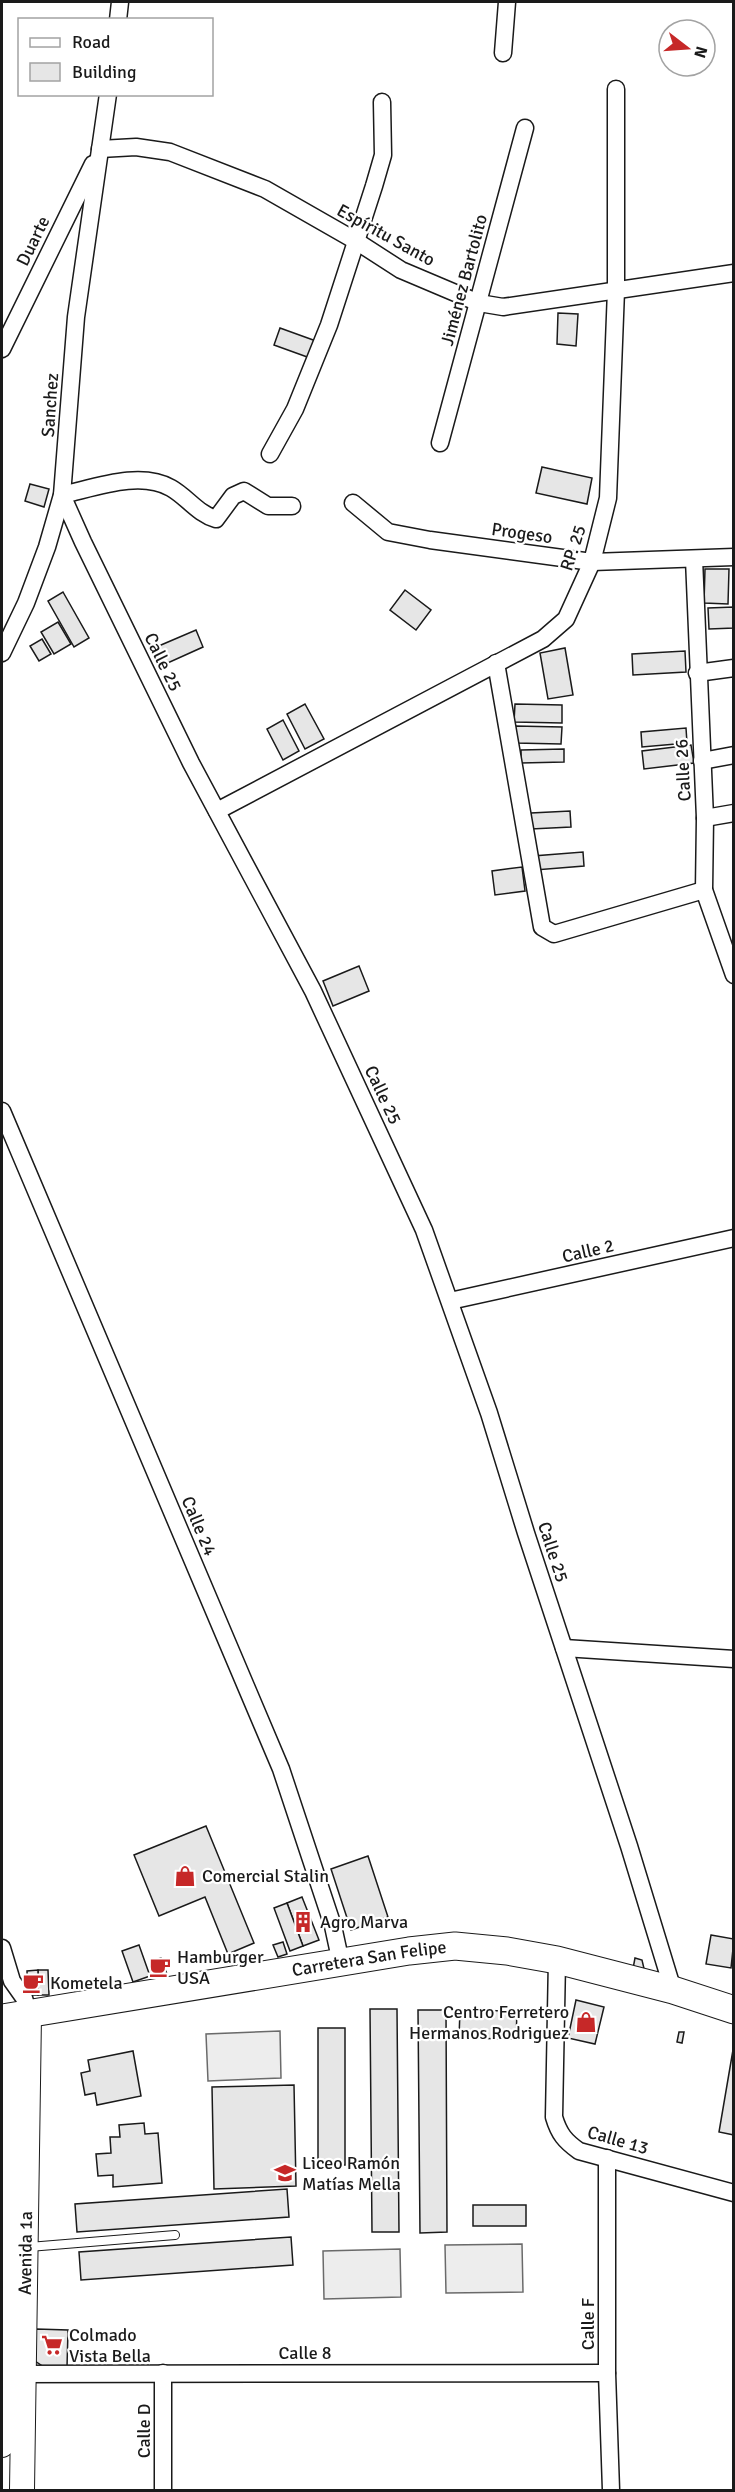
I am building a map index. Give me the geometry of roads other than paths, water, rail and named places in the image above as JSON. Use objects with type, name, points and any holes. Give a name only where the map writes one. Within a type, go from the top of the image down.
[{"type":"main road","name":"Carretera San Felipe","points":[[12,2017],[409,1951],[455,1946],[507,1951],[557,1960],[673,1990],[734,2010]]},
{"type":"main road","name":"Avenida 1a","points":[[12,2017],[4,2048],[3,2345],[14,2374],[22,2490]]},
{"type":"main road","name":"Avenida 1a","points":[[2,2445],[14,2374],[27,2247],[28,2064],[12,2017]]},
{"type":"street","points":[[118,18],[120,2]]},
{"type":"street","points":[[503,53],[507,2]]},
{"type":"street","name":"RP. 25","points":[[218,811],[543,639],[566,619],[592,562],[608,498],[616,290],[616,89]]},
{"type":"street","name":"Sanchez","points":[[2,653],[26,603],[47,547],[62,495],[76,318],[108,96]]},
{"type":"street","points":[[270,454],[295,409],[325,336],[356,241],[383,155],[382,102]]},
{"type":"street","name":"Jiménez Bartolito","points":[[441,443],[525,128]]},
{"type":"street","name":"Espíritu Santo","points":[[100,150],[136,147],[170,152],[265,189],[356,241],[401,270],[479,303],[503,307],[734,273]]},
{"type":"street","name":"Duarte","points":[[2,348],[100,150]]},
{"type":"street","points":[[62,495],[134,479],[170,487],[207,517],[216,519],[233,496],[244,492],[268,506],[292,506]]},
{"type":"street","name":"Calle 25","points":[[62,495],[191,764],[313,991],[424,1230],[489,1413],[629,1846],[673,1990]]},
{"type":"street","name":"Progeso","points":[[353,503],[388,532],[430,540],[592,562],[734,557]]},
{"type":"street","name":"Calle 26","points":[[694,559],[697,673],[705,818],[704,890],[734,975]]},
{"type":"street","points":[[496,663],[542,927],[554,934],[704,890]]},
{"type":"street","points":[[697,673],[734,668]]},
{"type":"street","points":[[702,761],[734,755]]},
{"type":"street","points":[[705,818],[734,813]]},
{"type":"street","name":"Calle 24","points":[[2,1111],[281,1769],[333,1926],[341,1963]]},
{"type":"street","name":"Calle 2","points":[[450,1301],[734,1238]]},
{"type":"street","points":[[564,1648],[734,1659]]},
{"type":"street","points":[[2,1948],[12,1981],[24,1998],[12,2017]]},
{"type":"street","name":"Calle 13","points":[[557,1960],[554,2117],[558,2132],[566,2142],[579,2151],[734,2193]]},
{"type":"street","points":[[4,2048],[28,2064]]},
{"type":"street","name":"Calle F","points":[[607,2158],[607,2373],[611,2490]]},
{"type":"street","name":"Calle D","points":[[163,2490],[164,2373]]},
{"type":"street","name":"Calle 8","points":[[14,2374],[607,2373]]},
{"type":"lane","points":[[27,2247],[175,2235]]},
{"type":"place","name":"Comercial Stalin","points":[[185,1876]]},
{"type":"place","name":"Agro Marva","points":[[303,1922]]},
{"type":"place","name":"Hamburger USA","points":[[160,1967]]},
{"type":"place","name":"Kometela","points":[[33,1983]]},
{"type":"place","name":"Centro Ferretero Hermanos Rodriguez","points":[[586,2022]]},
{"type":"place","name":"Liceo Ramón Matías Mella","points":[[285,2173]]},
{"type":"place","name":"Colmado Vista Bella","points":[[52,2345]]}]
